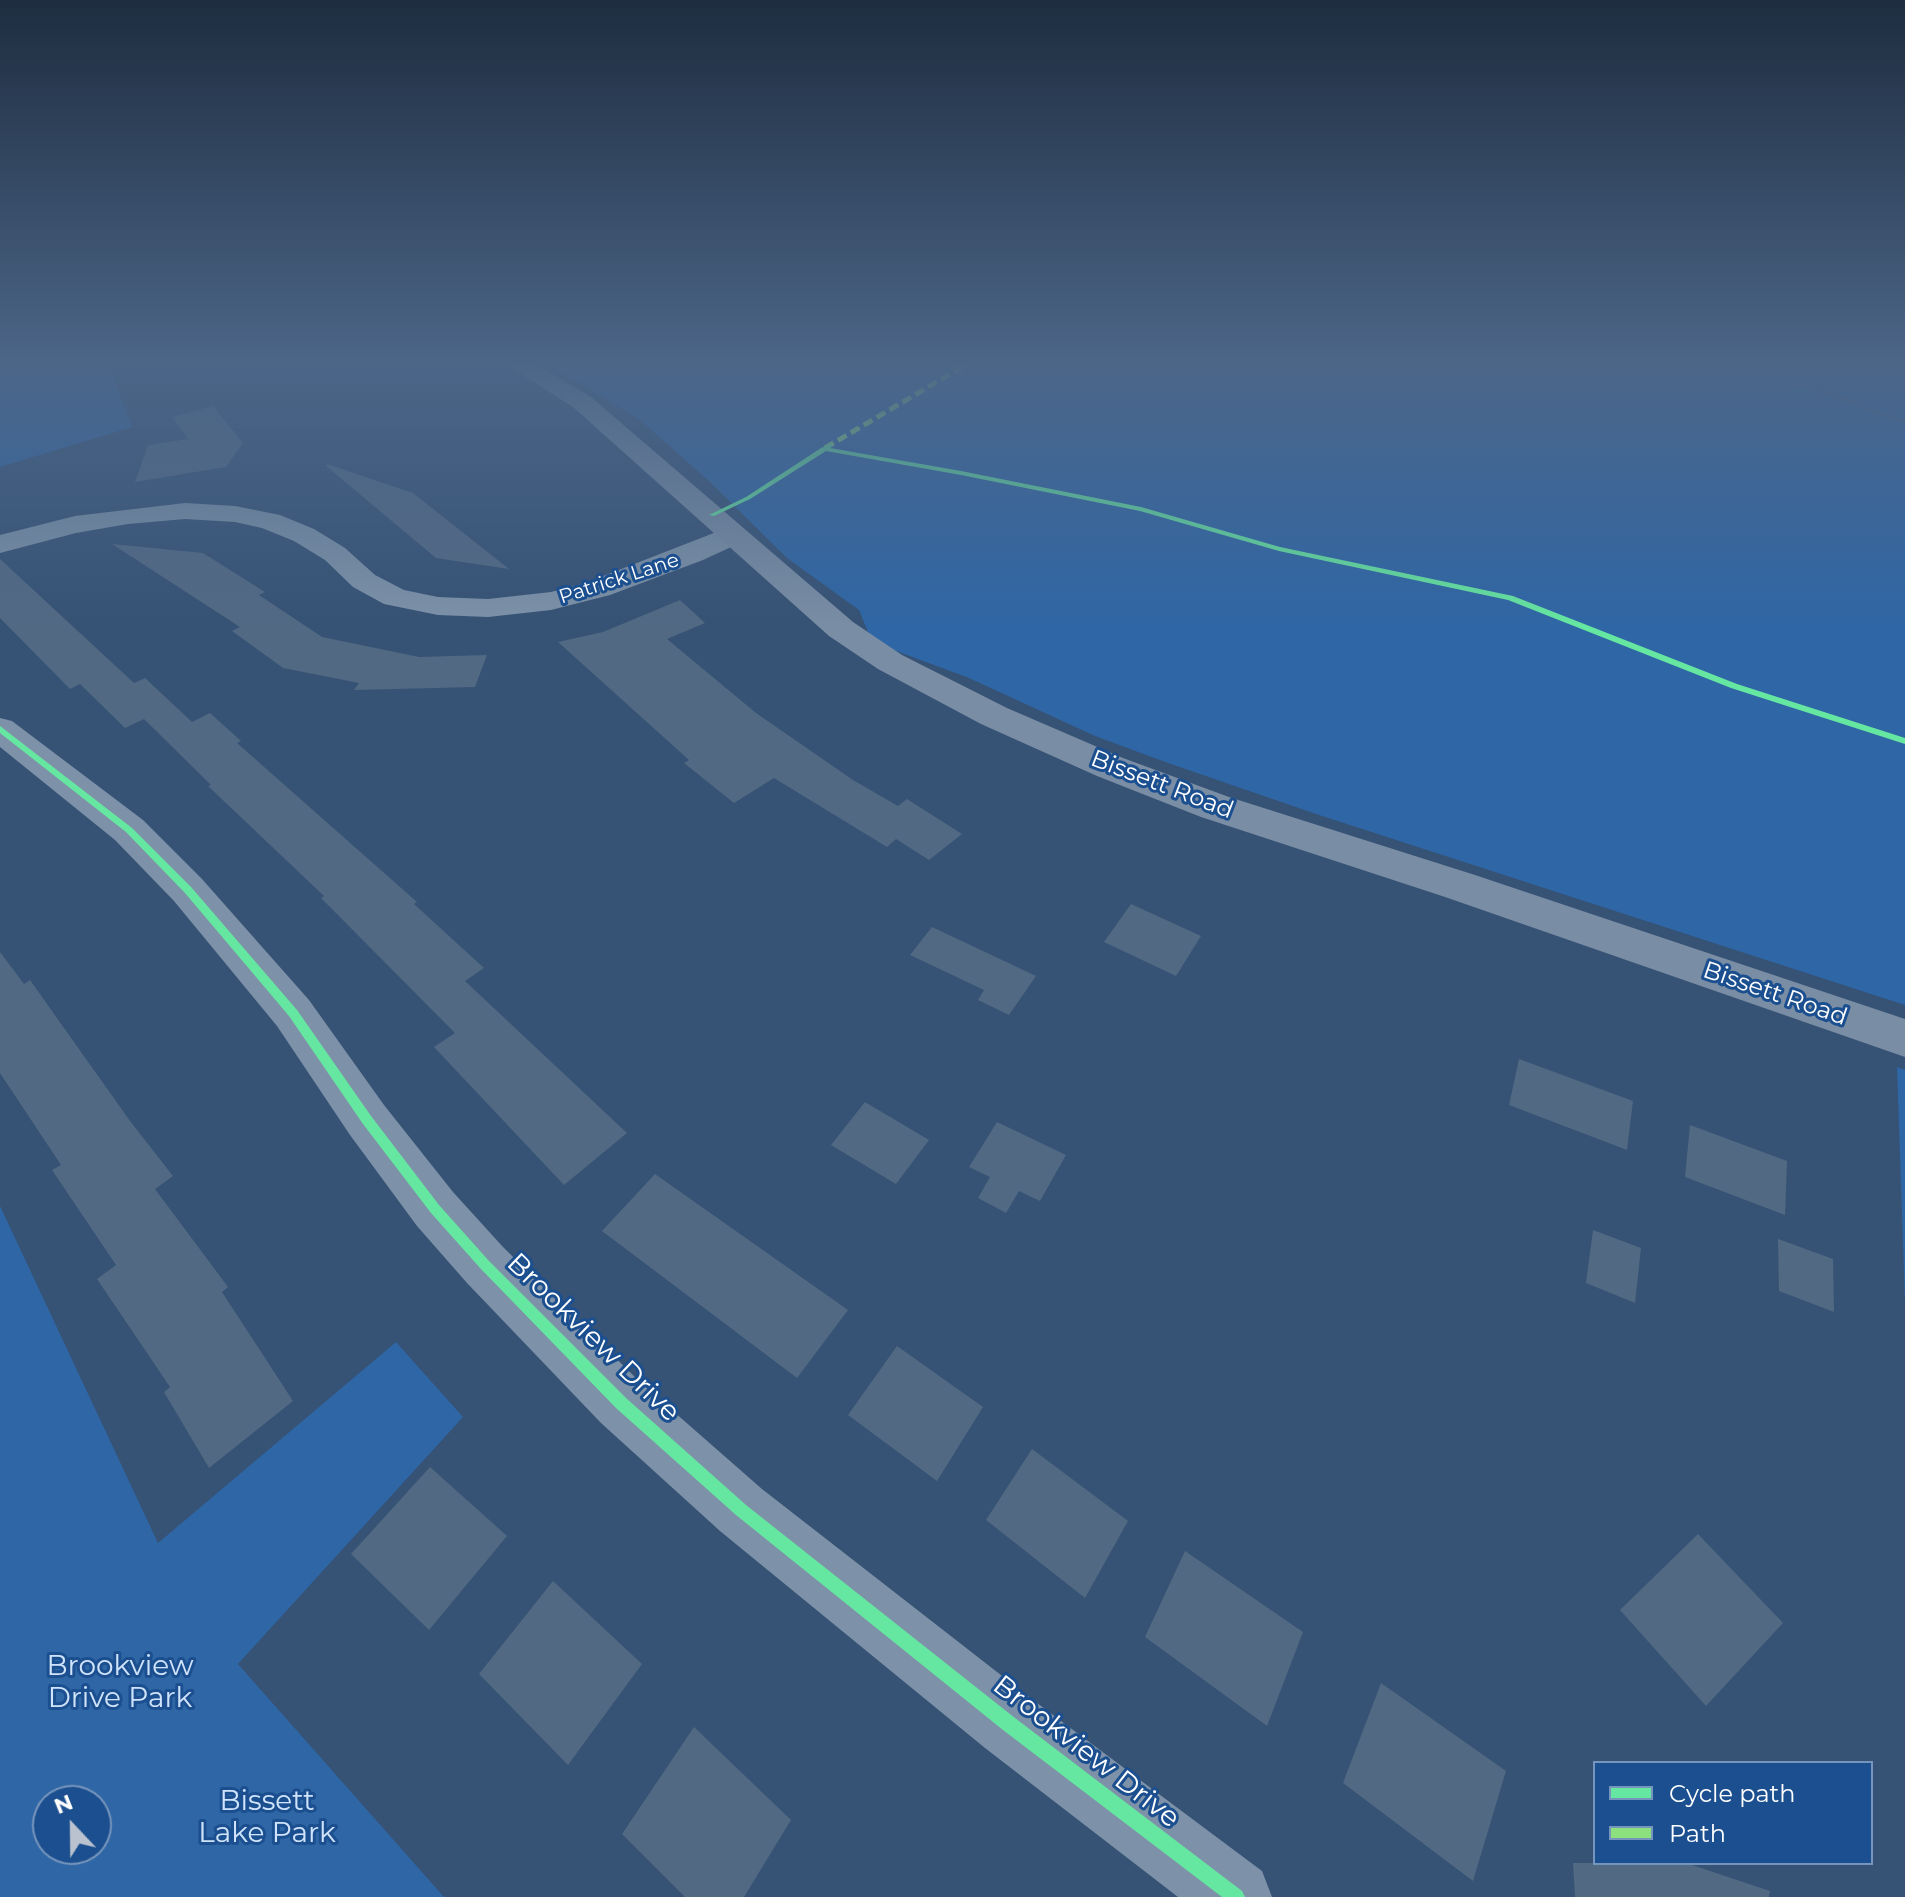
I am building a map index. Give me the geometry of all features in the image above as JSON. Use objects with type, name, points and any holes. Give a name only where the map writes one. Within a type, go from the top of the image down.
[{"type":"main road","name":"Bissett Road","points":[[635,449],[815,609],[890,662],[994,716],[1215,807],[1475,891],[1905,1038]]},
{"type":"street","name":"Patrick Lane","points":[[0,544],[75,525],[128,516],[185,511],[235,514],[270,521],[304,535],[335,554],[364,581],[395,597],[438,606],[488,608],[551,601],[599,589],[681,560],[734,535]]},
{"type":"street","name":"Brookview Drive","points":[[0,729],[129,830],[188,890],[293,1013],[367,1120],[435,1209],[485,1265],[621,1403],[754,1520],[1009,1724],[1236,1897]]},
{"type":"green space","points":[[0,449],[61,449],[0,467]]},
{"type":"green space","points":[[672,449],[1905,449],[1905,1005],[1168,763],[1095,736],[969,678],[872,642],[859,610],[787,558]]},
{"type":"green space","points":[[1897,1067],[1905,1070],[1905,1303]]},
{"type":"green space","name":"Brookview Drive Park","points":[[0,1206],[158,1543],[396,1342],[463,1417],[238,1664],[444,1897],[0,1897]]},
{"type":"building","points":[[147,449],[239,449],[226,467],[135,482]]},
{"type":"building","points":[[327,464],[413,493],[509,569],[436,558]]},
{"type":"building","points":[[112,544],[203,553],[265,592],[259,595],[322,637],[419,657],[487,655],[475,687],[354,690],[359,683],[283,668],[232,631],[240,627]]},
{"type":"building","points":[[0,559],[134,683],[145,678],[192,722],[210,713],[241,741],[237,743],[417,902],[414,904],[484,968],[465,981],[627,1133],[564,1185],[434,1047],[455,1033],[321,898],[324,896],[208,786],[211,785],[144,719],[125,728],[80,684],[70,689],[0,618]]},
{"type":"building","points":[[680,600],[705,623],[667,639],[756,713],[853,780],[898,806],[907,799],[962,834],[929,860],[896,839],[887,847],[774,778],[734,803],[684,763],[689,760],[558,642],[603,632]]},
{"type":"building","points":[[1131,904],[1201,936],[1176,976],[1104,942]]},
{"type":"building","points":[[932,927],[1036,976],[1009,1015],[978,1000],[984,990],[910,955]]},
{"type":"building","points":[[0,952],[24,984],[30,980],[173,1176],[155,1189],[228,1287],[222,1292],[293,1401],[209,1468],[164,1392],[170,1387],[97,1279],[116,1265],[52,1170],[61,1165],[0,1073]]},
{"type":"building","points":[[1519,1059],[1633,1101],[1627,1150],[1509,1105]]},
{"type":"building","points":[[865,1102],[929,1140],[896,1184],[831,1145]]},
{"type":"building","points":[[997,1122],[1066,1155],[1040,1201],[1019,1191],[1006,1213],[978,1198],[990,1177],[969,1167]]},
{"type":"building","points":[[1690,1125],[1787,1161],[1785,1215],[1685,1177]]},
{"type":"building","points":[[655,1174],[848,1310],[797,1378],[602,1231]]},
{"type":"building","points":[[1593,1230],[1641,1248],[1635,1303],[1586,1283]]},
{"type":"building","points":[[1778,1239],[1833,1259],[1834,1312],[1779,1291]]},
{"type":"building","points":[[897,1346],[983,1407],[937,1481],[848,1415]]},
{"type":"building","points":[[1032,1449],[1128,1521],[1085,1598],[986,1520]]},
{"type":"building","points":[[430,1467],[507,1536],[429,1630],[351,1554]]},
{"type":"building","points":[[1698,1534],[1783,1623],[1706,1706],[1620,1610]]},
{"type":"building","points":[[1185,1551],[1303,1632],[1267,1726],[1145,1637]]},
{"type":"building","points":[[553,1581],[642,1664],[568,1765],[479,1674]]},
{"type":"building","points":[[1381,1683],[1506,1771],[1473,1881],[1343,1783]]},
{"type":"building","points":[[694,1727],[791,1820],[744,1897],[685,1897],[622,1834]]},
{"type":"building","points":[[1573,1863],[1692,1865],[1770,1891],[1769,1897],[1575,1897]]},
{"type":"cycle path","points":[[823,449],[1141,509],[1279,549],[1510,598],[1734,686],[1905,741]]},
{"type":"cycle path","points":[[712,515],[748,498],[826,449]]},
{"type":"cycle path","points":[[0,729],[129,830],[188,890],[293,1013],[367,1120],[435,1209],[485,1265],[621,1403],[741,1510],[1009,1724],[1236,1897]]},
{"type":"park label","name":"Bissett Lake Park","points":[[267,1818]]}]
